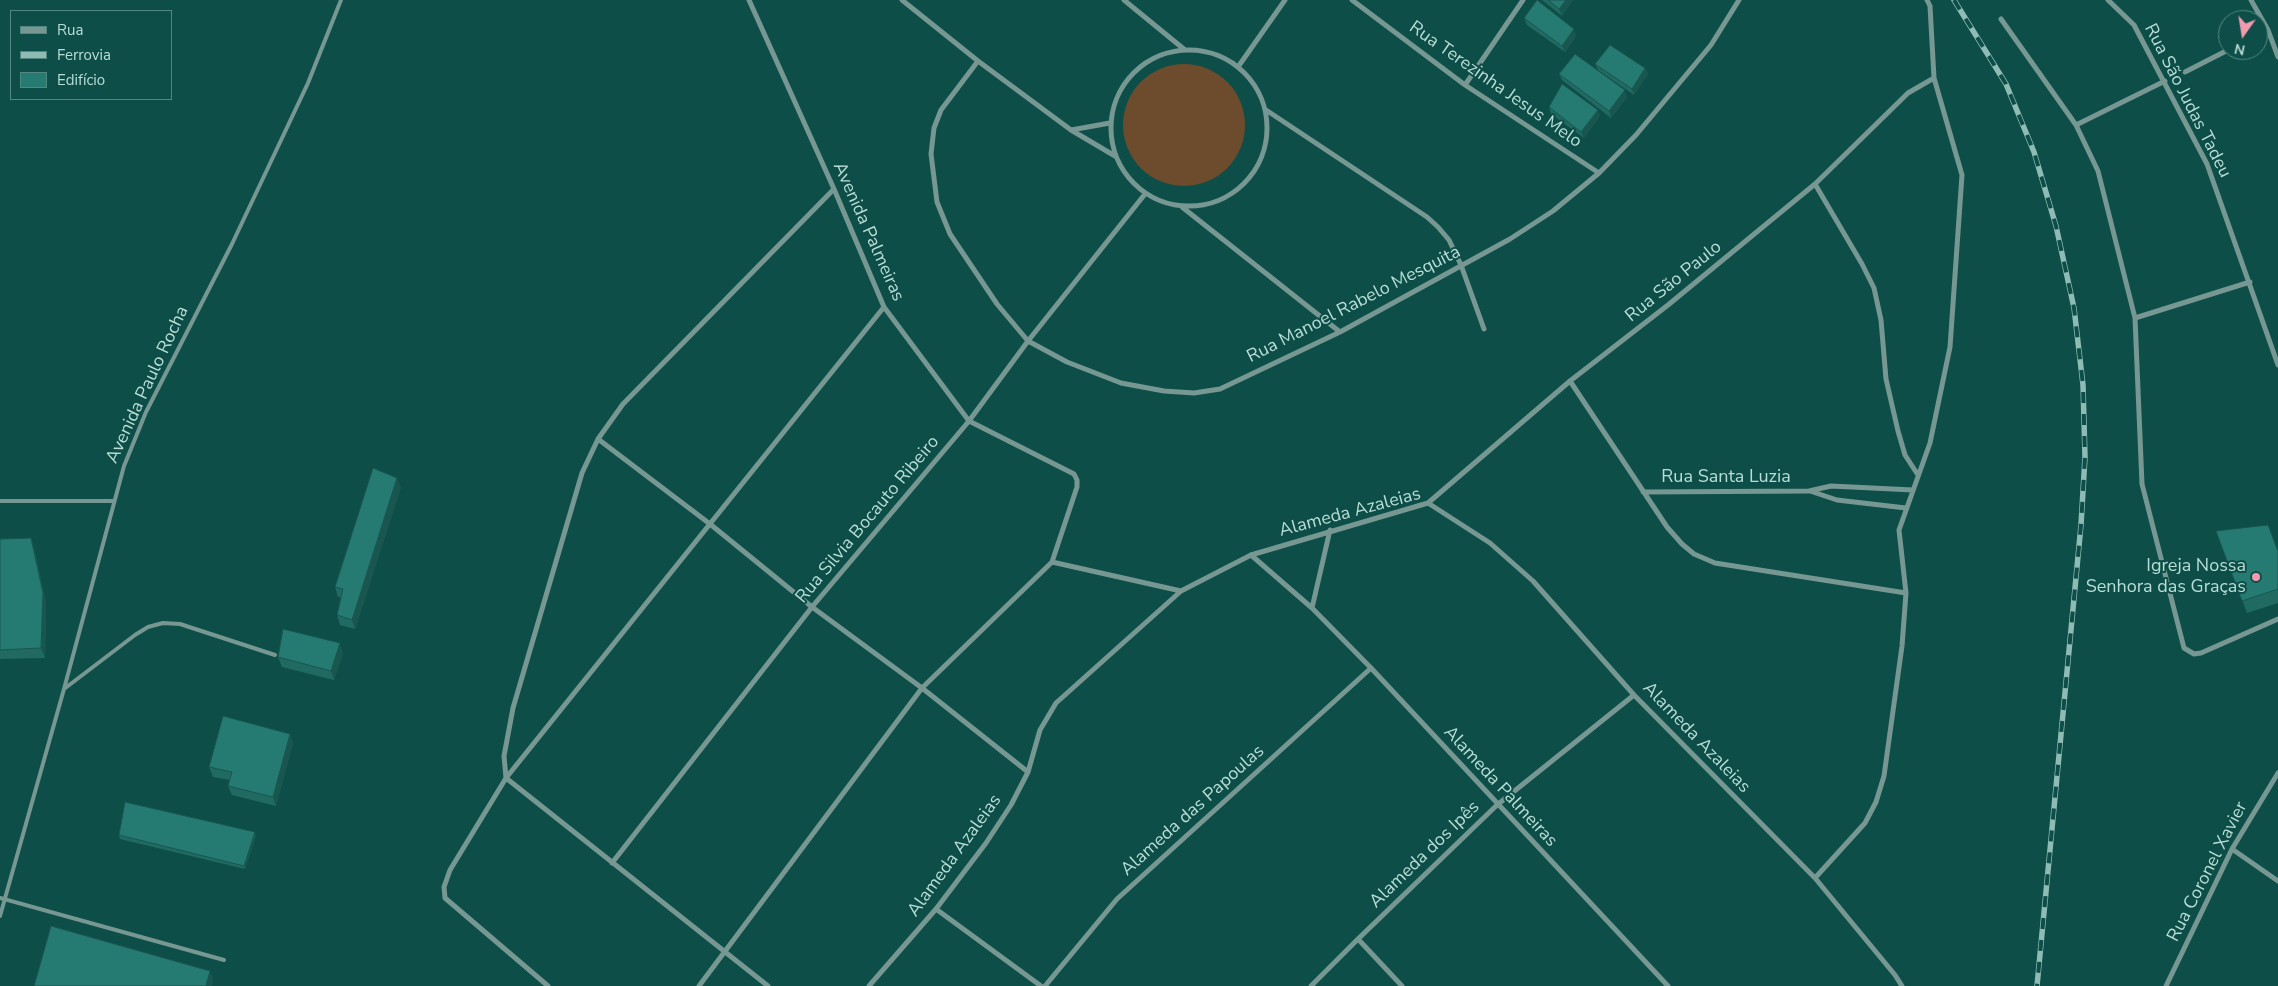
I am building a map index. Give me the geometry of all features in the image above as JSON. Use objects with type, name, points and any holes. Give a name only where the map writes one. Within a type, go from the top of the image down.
[{"type":"street","name":"Avenida Palmeiras","points":[[749,0],[834,189],[884,307],[969,421],[1074,474],[1078,480],[1052,562]]},
{"type":"street","points":[[902,0],[978,61],[1071,130],[1115,156]]},
{"type":"street","points":[[1124,0],[1186,50]]},
{"type":"street","points":[[1238,67],[1285,0]]},
{"type":"street","name":"Rua Terezinha Jesus Melo","points":[[1352,0],[1465,85],[1599,173]]},
{"type":"street","points":[[1465,85],[1523,0]]},
{"type":"street","name":"Rua Manoel Rabelo Mesquita","points":[[978,61],[941,110],[934,128],[931,154],[937,202],[950,234],[997,304],[1028,341],[1067,362],[1121,383],[1164,392],[1194,393],[1220,389],[1340,332],[1510,239],[1553,211],[1599,173],[1636,136],[1711,44],[1739,0]]},
{"type":"street","points":[[1815,878],[1866,822],[1876,802],[1884,776],[1902,646],[1906,593],[1899,530],[1936,420],[1950,347],[1962,175],[1934,78],[1930,6],[1927,0]]},
{"type":"street","name":"Rua São Judas Tadeu","points":[[2108,0],[2134,25],[2208,164],[2278,366]]},
{"type":"street","points":[[2001,19],[2076,125],[2098,171],[2135,318],[2142,484],[2184,648],[2194,654],[2201,653],[2278,619]]},
{"type":"street","points":[[2268,30],[2278,57]]},
{"type":"street","points":[[1186,50],[1213,53],[1238,67],[1255,86],[1266,110],[1268,131],[1264,152],[1255,171],[1241,187],[1223,199],[1203,206],[1181,206],[1163,202],[1145,194],[1127,177],[1115,156],[1110,123],[1115,100],[1126,80],[1142,64],[1163,54],[1186,50]]},
{"type":"street","points":[[2185,72],[2218,55]]},
{"type":"street","name":"Rua São Paulo","points":[[1428,503],[1570,381],[1668,305],[1815,184],[1908,93],[1934,78]]},
{"type":"street","points":[[2076,125],[2165,81]]},
{"type":"street","points":[[1266,110],[1427,217],[1449,240],[1461,265],[1484,329]]},
{"type":"street","points":[[1071,130],[1110,123]]},
{"type":"street","points":[[1815,184],[1874,288],[1881,320],[1886,379],[1898,431],[1906,455],[1918,475]]},
{"type":"street","points":[[768,986],[506,778],[504,756],[513,708],[582,473],[598,438],[623,404],[834,189]]},
{"type":"street","name":"Rua Silvia Bocauto Ribeiro","points":[[612,863],[812,607],[969,421],[1028,341],[1145,194]]},
{"type":"street","points":[[1181,206],[1340,332]]},
{"type":"street","points":[[2135,318],[2250,282]]},
{"type":"street","points":[[548,986],[445,898],[444,887],[450,870],[506,778],[884,307]]},
{"type":"street","points":[[1570,381],[1667,527],[1694,554],[1715,563],[1906,593]]},
{"type":"street","points":[[598,438],[710,524],[812,607],[922,688],[1028,772]]},
{"type":"street","name":"Rua Santa Luzia","points":[[1643,492],[1809,491],[1831,486],[1913,490]]},
{"type":"street","name":"Rua Santa Luzia","points":[[1809,491],[1836,500],[1906,508]]},
{"type":"street","name":"Alameda Azaleias","points":[[869,986],[936,909],[986,843],[1011,805],[1028,772],[1040,730],[1056,703],[1181,591],[1251,555],[1330,530],[1428,503],[1490,543],[1533,581],[1634,695],[1815,878],[1902,986]]},
{"type":"street","points":[[1312,608],[1330,530]]},
{"type":"street","name":"Alameda Palmeiras","points":[[1251,555],[1312,608],[1371,668],[1668,986]]},
{"type":"street","points":[[698,986],[922,688],[1052,562],[1181,591]]},
{"type":"street","name":"Alameda das Papoulas","points":[[1043,986],[1117,899],[1371,668]]},
{"type":"street","name":"Alameda dos Ipês","points":[[1312,986],[1358,939],[1498,805],[1634,695]]},
{"type":"street","name":"Rua Coronel Xavier","points":[[2166,986],[2232,849],[2278,773]]},
{"type":"street","points":[[2232,849],[2278,881]]},
{"type":"street","points":[[936,909],[1043,986]]},
{"type":"street","points":[[1358,939],[1402,986]]},
{"type":"lane","name":"Avenida Paulo Rocha","points":[[0,916],[2,898],[64,689],[113,501],[124,466],[146,412],[232,244],[308,83],[341,0]]},
{"type":"lane","points":[[0,501],[113,501]]},
{"type":"lane","points":[[64,689],[136,635],[148,627],[163,623],[180,624],[275,655]]},
{"type":"lane","points":[[2,898],[224,960]]},
{"type":"shaded area","points":[[1184,64],[1208,68],[1227,82],[1241,101],[1245,125],[1241,149],[1227,168],[1208,182],[1184,186],[1160,182],[1141,168],[1127,149],[1123,125],[1127,101],[1141,82],[1160,68]]},
{"type":"building","points":[[1537,0],[1574,29],[1562,46],[1524,18]]},
{"type":"building","points":[[1548,0],[1566,0],[1559,9]]},
{"type":"building","points":[[1610,45],[1645,68],[1632,89],[1595,64]]},
{"type":"building","points":[[1575,54],[1625,90],[1609,111],[1559,74]]},
{"type":"building","points":[[1562,84],[1598,110],[1581,132],[1549,107]]},
{"type":"building","points":[[373,468],[397,478],[352,620],[337,615],[343,589],[335,587]]},
{"type":"building","name":"Igreja Nossa Senhora das Graças","points":[[2268,525],[2278,551],[2278,589],[2242,601],[2216,531]]},
{"type":"building","points":[[31,538],[43,593],[41,648],[0,650],[0,539]]},
{"type":"building","points":[[283,629],[340,643],[331,671],[278,657]]},
{"type":"building","points":[[223,716],[290,734],[273,797],[228,786],[232,772],[209,767]]},
{"type":"building","points":[[125,802],[255,832],[244,866],[119,835]]},
{"type":"building","points":[[51,926],[210,971],[206,986],[34,986]]},
{"type":"railway","points":[[1954,0],[2006,84],[2034,152],[2056,226],[2074,308],[2083,385],[2085,457],[2081,525],[2037,986]]},
{"type":"place","name":"Igreja Nossa Senhora das Graças","points":[[2256,577]]}]
